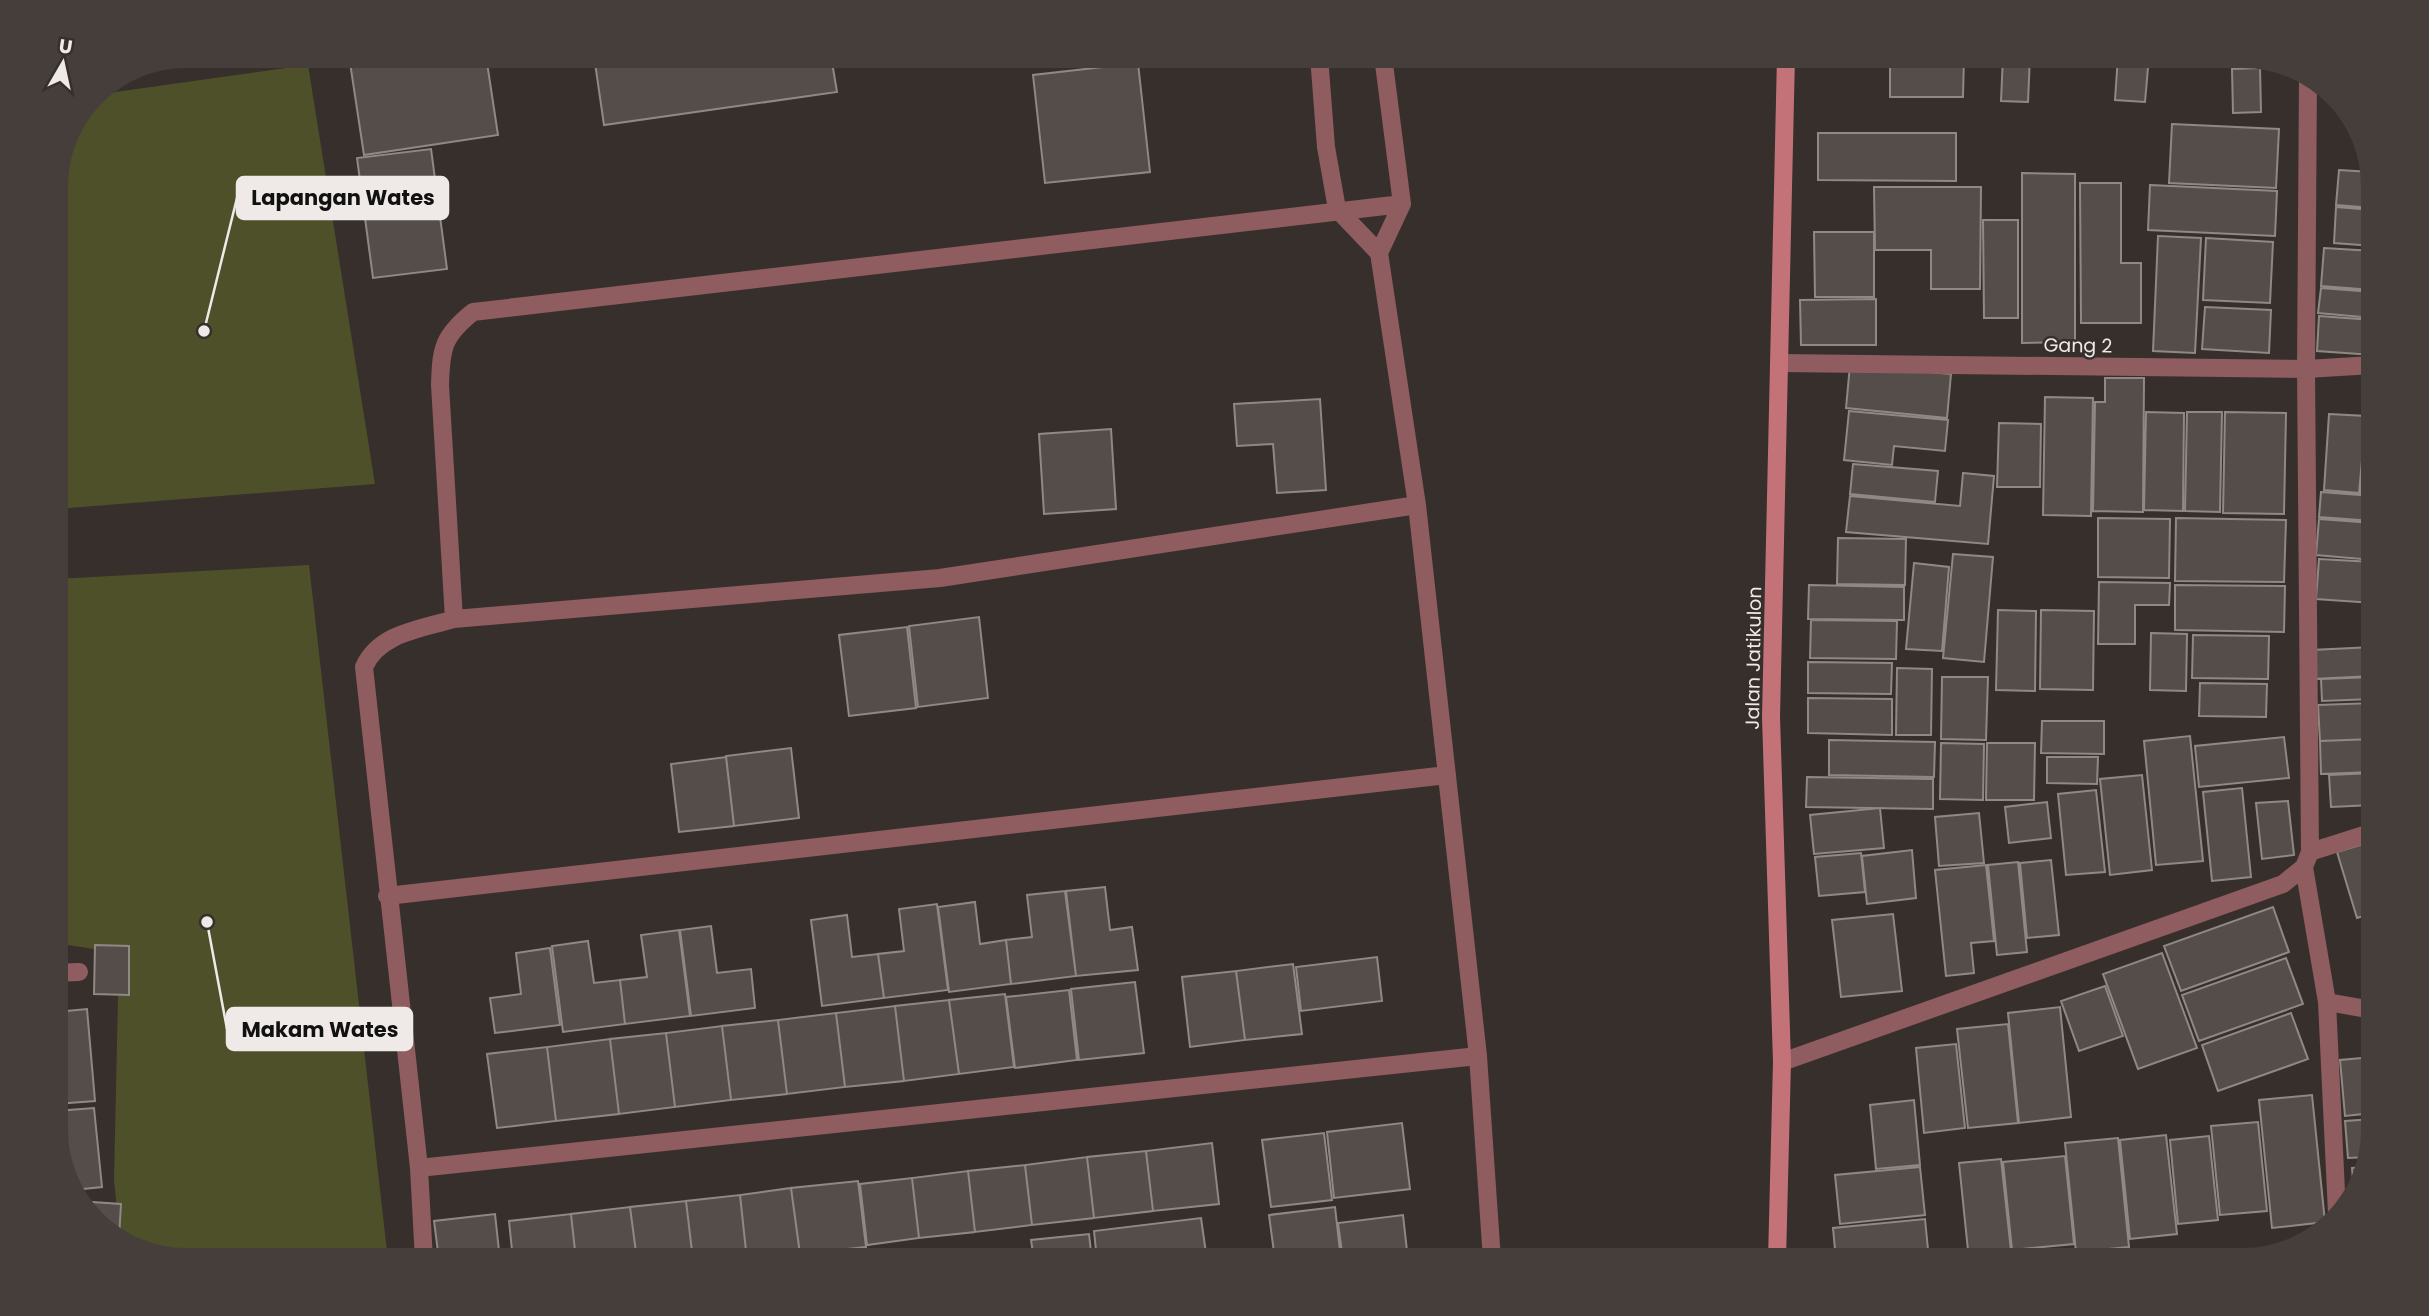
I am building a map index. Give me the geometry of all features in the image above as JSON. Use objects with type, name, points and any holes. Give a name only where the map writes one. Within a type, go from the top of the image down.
[{"type":"main road","name":"Jalan Jatikulon","points":[[1777,1248],[1782,1062],[1771,717],[1782,363],[1786,68]]},
{"type":"street","points":[[1320,68],[1326,148],[1337,209],[1379,253]]},
{"type":"street","points":[[1385,68],[1402,204],[1379,253],[1417,505],[1478,1056],[1491,1248]]},
{"type":"street","points":[[2308,88],[2307,859],[2326,1002],[2336,1201]]},
{"type":"street","points":[[454,619],[440,385],[441,353],[452,329],[473,312],[1337,209],[1402,204]]},
{"type":"street","name":"Gang 2","points":[[1782,363],[2306,369],[2360,366]]},
{"type":"street","points":[[423,1248],[419,1168],[387,896],[364,667],[370,654],[383,641],[454,619],[940,578],[1417,505]]},
{"type":"street","points":[[387,896],[1447,775]]},
{"type":"street","points":[[1782,1062],[2283,884],[2307,859],[2361,837]]},
{"type":"street","points":[[69,972],[79,972]]},
{"type":"street","points":[[2326,1002],[2361,1008]]},
{"type":"street","points":[[419,1168],[1478,1056]]},
{"type":"green space","points":[[287,68],[308,68],[375,484],[69,508],[69,178],[77,141],[88,121],[116,92]]},
{"type":"green space","points":[[309,565],[387,1248],[186,1248],[148,1241],[119,1226],[114,1180],[119,953],[69,945],[69,578]]},
{"type":"building","points":[[351,68],[488,68],[498,135],[364,155]]},
{"type":"building","points":[[596,68],[833,68],[837,92],[604,125]]},
{"type":"building","points":[[1094,68],[1139,68],[1150,172],[1045,183],[1033,75]]},
{"type":"building","points":[[1890,68],[1964,68],[1963,97],[1890,97]]},
{"type":"building","points":[[2002,68],[2029,68],[2028,102],[2001,101]]},
{"type":"building","points":[[2117,68],[2148,68],[2145,102],[2115,100]]},
{"type":"building","points":[[2232,69],[2260,69],[2261,112],[2233,113]]},
{"type":"building","points":[[2172,124],[2279,129],[2276,188],[2169,183]]},
{"type":"building","points":[[1818,133],[1956,133],[1956,181],[1818,180]]},
{"type":"building","points":[[431,149],[447,269],[373,278],[357,158]]},
{"type":"building","points":[[2339,170],[2359,171],[2360,207],[2336,205]]},
{"type":"building","points":[[2022,173],[2075,174],[2075,342],[2022,343]]},
{"type":"building","points":[[2080,183],[2121,183],[2121,263],[2141,263],[2141,323],[2081,323]]},
{"type":"building","points":[[2150,185],[2277,191],[2275,236],[2148,230]]},
{"type":"building","points":[[1874,187],[1981,187],[1980,289],[1931,289],[1931,250],[1875,250]]},
{"type":"building","points":[[2336,207],[2360,209],[2360,245],[2334,243]]},
{"type":"building","points":[[1983,220],[2018,220],[2018,318],[1984,318]]},
{"type":"building","points":[[1814,232],[1874,232],[1874,297],[1815,297]]},
{"type":"building","points":[[2158,236],[2201,238],[2195,353],[2153,351]]},
{"type":"building","points":[[2206,238],[2273,242],[2270,303],[2203,300]]},
{"type":"building","points":[[2324,248],[2360,250],[2360,289],[2321,286]]},
{"type":"building","points":[[2321,288],[2360,291],[2360,317],[2318,313]]},
{"type":"building","points":[[1876,299],[1876,345],[1801,345],[1800,300]]},
{"type":"building","points":[[2205,307],[2271,310],[2269,353],[2202,349]]},
{"type":"building","points":[[2319,316],[2360,319],[2360,354],[2317,351]]},
{"type":"building","points":[[1850,365],[1951,374],[1947,418],[1846,408]]},
{"type":"building","points":[[2105,378],[2144,378],[2143,512],[2093,511],[2095,402],[2105,402]]},
{"type":"building","points":[[2045,397],[2093,398],[2091,516],[2043,515]]},
{"type":"building","points":[[1320,399],[1326,490],[1277,493],[1273,444],[1237,446],[1234,404]]},
{"type":"building","points":[[1849,411],[1948,420],[1945,451],[1894,446],[1892,465],[1844,460]]},
{"type":"building","points":[[2146,412],[2184,413],[2183,511],[2144,510]]},
{"type":"building","points":[[2187,412],[2222,412],[2220,512],[2185,511]]},
{"type":"building","points":[[2225,412],[2286,413],[2284,514],[2223,513]]},
{"type":"building","points":[[2329,414],[2360,416],[2359,493],[2324,490]]},
{"type":"building","points":[[1999,423],[2041,424],[2040,487],[1997,487]]},
{"type":"building","points":[[1111,429],[1116,509],[1044,514],[1039,434]]},
{"type":"building","points":[[1853,464],[1938,471],[1935,502],[1850,494]]},
{"type":"building","points":[[1963,473],[1994,476],[1988,544],[1846,532],[1850,496],[1960,506]]},
{"type":"building","points":[[2321,492],[2360,495],[2360,520],[2319,517]]},
{"type":"building","points":[[2098,518],[2170,519],[2169,578],[2098,577]]},
{"type":"building","points":[[2176,518],[2286,520],[2284,582],[2175,581]]},
{"type":"building","points":[[2319,519],[2360,522],[2360,559],[2316,555]]},
{"type":"building","points":[[1838,538],[1906,539],[1905,585],[1837,584]]},
{"type":"building","points":[[1953,554],[1993,557],[1984,662],[1943,658]]},
{"type":"building","points":[[2319,559],[2360,561],[2360,602],[2316,599]]},
{"type":"building","points":[[1914,563],[1949,567],[1942,651],[1906,649]]},
{"type":"building","points":[[2099,582],[2170,583],[2169,605],[2135,605],[2135,644],[2098,644]]},
{"type":"building","points":[[1809,585],[1904,587],[1904,620],[1808,619]]},
{"type":"building","points":[[2175,585],[2285,586],[2284,632],[2175,630]]},
{"type":"building","points":[[1998,610],[2036,611],[2035,691],[1996,690]]},
{"type":"building","points":[[2041,610],[2094,611],[2093,690],[2040,689]]},
{"type":"building","points":[[979,617],[988,698],[918,707],[909,626]]},
{"type":"building","points":[[1811,620],[1897,621],[1896,659],[1810,658]]},
{"type":"building","points":[[907,627],[916,708],[849,716],[839,635]]},
{"type":"building","points":[[2151,633],[2187,634],[2186,691],[2150,690]]},
{"type":"building","points":[[2193,635],[2269,636],[2268,679],[2192,678]]},
{"type":"building","points":[[2360,648],[2361,677],[2312,679],[2311,650]]},
{"type":"building","points":[[1808,662],[1892,663],[1891,694],[1808,693]]},
{"type":"building","points":[[1897,668],[1932,669],[1931,735],[1896,735]]},
{"type":"building","points":[[1942,677],[1988,677],[1986,740],[1941,739]]},
{"type":"building","points":[[2361,677],[2361,699],[2322,701],[2321,679]]},
{"type":"building","points":[[2200,683],[2267,684],[2266,717],[2199,716]]},
{"type":"building","points":[[1808,698],[1892,699],[1892,735],[1808,733]]},
{"type":"building","points":[[2361,703],[2361,739],[2320,741],[2318,705]]},
{"type":"building","points":[[2042,721],[2104,721],[2104,754],[2041,753]]},
{"type":"building","points":[[2190,736],[2203,861],[2156,865],[2144,741]]},
{"type":"building","points":[[2284,737],[2289,778],[2199,787],[2195,746]]},
{"type":"building","points":[[2361,739],[2361,772],[2321,774],[2320,741]]},
{"type":"building","points":[[1829,740],[1935,742],[1934,777],[1829,775]]},
{"type":"building","points":[[1941,743],[1984,744],[1983,800],[1940,799]]},
{"type":"building","points":[[1987,743],[2035,743],[2034,800],[1986,800]]},
{"type":"building","points":[[791,748],[799,818],[734,826],[726,756]]},
{"type":"building","points":[[726,757],[734,826],[679,832],[671,764]]},
{"type":"building","points":[[2047,757],[2098,757],[2097,784],[2047,783]]},
{"type":"building","points":[[2361,774],[2361,806],[2331,807],[2329,775]]},
{"type":"building","points":[[2142,775],[2152,870],[2110,875],[2100,779]]},
{"type":"building","points":[[1807,777],[1933,779],[1933,809],[1806,807]]},
{"type":"building","points":[[2242,788],[2251,877],[2212,881],[2203,792]]},
{"type":"building","points":[[2096,790],[2105,872],[2066,875],[2058,794]]},
{"type":"building","points":[[2288,801],[2294,855],[2262,859],[2256,803]]},
{"type":"building","points":[[2047,802],[2051,838],[2009,843],[2005,807]]},
{"type":"building","points":[[1880,808],[1884,848],[1814,854],[1810,815]]},
{"type":"building","points":[[1979,813],[1984,863],[1939,866],[1935,817]]},
{"type":"building","points":[[2361,845],[2361,917],[2357,918],[2337,852]]},
{"type":"building","points":[[1912,850],[1916,898],[1867,904],[1862,856]]},
{"type":"building","points":[[1861,853],[1865,892],[1819,896],[1815,857]]},
{"type":"building","points":[[2051,860],[2059,935],[2027,938],[2020,863]]},
{"type":"building","points":[[2018,862],[2027,952],[1997,955],[1988,865]]},
{"type":"building","points":[[1986,865],[1994,941],[1971,943],[1974,973],[1946,976],[1935,870]]},
{"type":"building","points":[[1105,887],[1110,930],[1132,927],[1138,970],[1076,976],[1066,891]]},
{"type":"building","points":[[1065,891],[1076,976],[1011,984],[1006,940],[1032,937],[1027,895]]},
{"type":"building","points":[[975,902],[980,944],[1006,940],[1011,984],[949,992],[938,907]]},
{"type":"building","points":[[937,904],[948,990],[884,998],[878,954],[904,951],[899,909]]},
{"type":"building","points":[[2273,907],[2289,952],[2181,991],[2164,946]]},
{"type":"building","points":[[1893,914],[1902,991],[1841,997],[1832,920]]},
{"type":"building","points":[[847,915],[852,957],[878,954],[884,998],[822,1006],[811,920]]},
{"type":"building","points":[[711,926],[717,973],[751,969],[755,1008],[691,1016],[680,930]]},
{"type":"building","points":[[679,930],[690,1016],[625,1024],[620,980],[647,977],[641,935]]},
{"type":"building","points":[[588,941],[594,983],[620,980],[625,1024],[563,1032],[552,946]]},
{"type":"building","points":[[95,945],[129,946],[129,995],[94,994]]},
{"type":"building","points":[[550,948],[560,1025],[495,1033],[490,998],[521,994],[516,953]]},
{"type":"building","points":[[2162,953],[2197,1048],[2138,1069],[2103,974]]},
{"type":"building","points":[[1377,957],[1382,1001],[1301,1011],[1296,967]]},
{"type":"building","points":[[2286,958],[2303,1004],[2199,1041],[2182,995]]},
{"type":"building","points":[[1293,964],[1302,1034],[1245,1040],[1236,971]]},
{"type":"building","points":[[1236,971],[1245,1040],[1190,1047],[1182,977]]},
{"type":"building","points":[[1135,982],[1144,1053],[1079,1060],[1071,989]]},
{"type":"building","points":[[2105,986],[2123,1036],[2079,1051],[2061,1001]]},
{"type":"building","points":[[1069,990],[1077,1060],[1015,1068],[1006,997]]},
{"type":"building","points":[[1005,994],[1014,1067],[959,1074],[949,1000]]},
{"type":"building","points":[[949,1000],[959,1074],[904,1081],[895,1006]]},
{"type":"building","points":[[895,1006],[904,1081],[845,1087],[836,1013]]},
{"type":"building","points":[[2060,1007],[2071,1117],[2019,1123],[2008,1013]]},
{"type":"building","points":[[87,1009],[95,1101],[69,1103],[69,1011]]},
{"type":"building","points":[[836,1013],[845,1087],[787,1094],[778,1020]]},
{"type":"building","points":[[2291,1013],[2308,1059],[2218,1091],[2202,1045]]},
{"type":"building","points":[[778,1020],[787,1094],[731,1100],[722,1026]]},
{"type":"building","points":[[2008,1024],[2018,1123],[1968,1128],[1957,1029]]},
{"type":"building","points":[[722,1026],[731,1100],[675,1107],[666,1033]]},
{"type":"building","points":[[666,1033],[675,1107],[619,1114],[610,1039]]},
{"type":"building","points":[[610,1039],[619,1114],[556,1121],[547,1047]]},
{"type":"building","points":[[1956,1044],[1965,1128],[1924,1133],[1916,1048]]},
{"type":"building","points":[[547,1047],[556,1121],[497,1128],[487,1054]]},
{"type":"building","points":[[2361,1058],[2361,1114],[2345,1116],[2340,1060]]},
{"type":"building","points":[[2312,1095],[2324,1215],[2314,1223],[2272,1228],[2259,1100]]},
{"type":"building","points":[[1914,1100],[1920,1165],[1876,1169],[1870,1105]]},
{"type":"building","points":[[94,1108],[102,1187],[84,1189],[80,1182],[71,1153],[69,1110]]},
{"type":"building","points":[[2361,1120],[2358,1158],[2348,1158],[2345,1121]]},
{"type":"building","points":[[2258,1122],[2267,1211],[2220,1215],[2211,1126]]},
{"type":"building","points":[[1402,1123],[1410,1189],[1334,1198],[1327,1132]]},
{"type":"building","points":[[1324,1133],[1332,1200],[1271,1207],[1262,1140]]},
{"type":"building","points":[[2166,1135],[2177,1234],[2130,1239],[2120,1140]]},
{"type":"building","points":[[2209,1136],[2218,1220],[2178,1224],[2170,1140]]},
{"type":"building","points":[[2118,1138],[2129,1247],[2076,1248],[2065,1143]]},
{"type":"building","points":[[1212,1143],[1219,1204],[1153,1211],[1146,1151]]},
{"type":"building","points":[[1146,1151],[1153,1211],[1094,1218],[1087,1157]]},
{"type":"building","points":[[2065,1156],[2074,1244],[2012,1248],[2003,1162]]},
{"type":"building","points":[[1087,1157],[1094,1218],[1032,1225],[1025,1165]]},
{"type":"building","points":[[2001,1159],[2011,1248],[1968,1248],[1959,1163]]},
{"type":"building","points":[[1025,1165],[1032,1225],[975,1232],[968,1171]]},
{"type":"building","points":[[1920,1167],[1925,1215],[1840,1224],[1835,1175]]},
{"type":"building","points":[[968,1171],[975,1232],[919,1238],[912,1178]]},
{"type":"building","points":[[912,1178],[919,1238],[867,1245],[860,1184]]},
{"type":"building","points":[[858,1181],[866,1247],[799,1248],[791,1188]]},
{"type":"building","points":[[791,1188],[799,1248],[746,1248],[740,1195]]},
{"type":"building","points":[[740,1195],[746,1248],[692,1248],[686,1201]]},
{"type":"building","points":[[686,1201],[692,1248],[635,1248],[630,1207]]},
{"type":"building","points":[[93,1202],[121,1204],[120,1227]]},
{"type":"building","points":[[630,1207],[635,1248],[575,1248],[571,1214]]},
{"type":"building","points":[[1335,1207],[1340,1248],[1273,1248],[1269,1215]]},
{"type":"building","points":[[495,1214],[499,1248],[437,1248],[434,1221]]},
{"type":"building","points":[[571,1214],[575,1248],[512,1248],[509,1221]]},
{"type":"building","points":[[1403,1215],[1407,1248],[1341,1248],[1338,1223]]},
{"type":"building","points":[[1201,1218],[1205,1248],[1096,1248],[1094,1231]]},
{"type":"building","points":[[1925,1219],[1928,1248],[1835,1248],[1833,1228]]},
{"type":"building","points":[[1089,1234],[1091,1248],[1032,1248],[1031,1240]]},
{"type":"place","name":"Lapangan Wates","points":[[204,331]]},
{"type":"place","name":"Makam Wates","points":[[207,922]]}]
